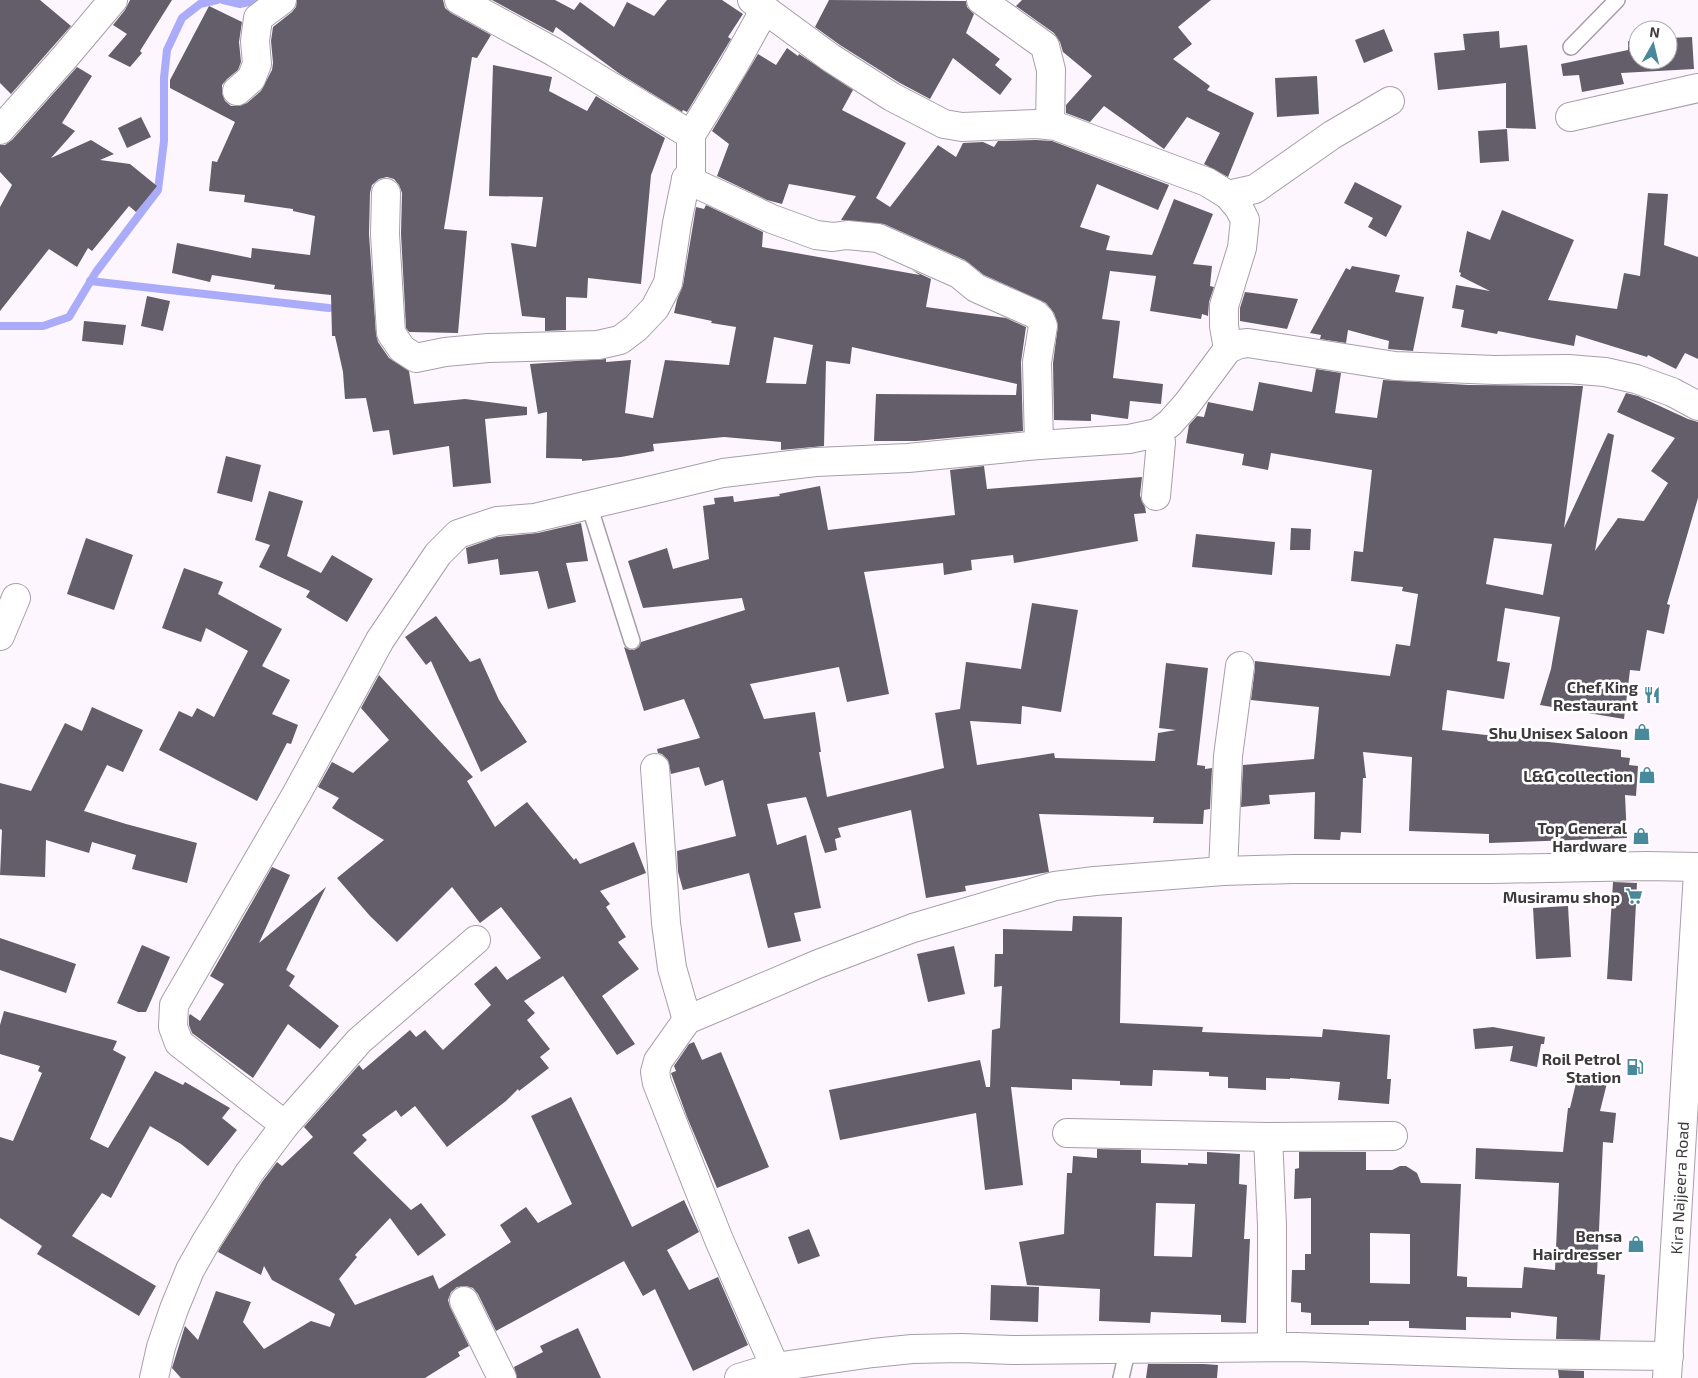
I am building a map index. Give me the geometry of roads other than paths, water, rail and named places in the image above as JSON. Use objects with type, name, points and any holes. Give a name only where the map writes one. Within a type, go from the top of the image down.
[{"type":"street","points":[[0,130],[9,102],[65,57],[112,0]]},
{"type":"street","points":[[237,91],[250,79],[257,64],[255,41],[258,18],[282,0]]},
{"type":"street","points":[[458,0],[554,52],[691,135]]},
{"type":"street","points":[[981,0],[1045,46],[1051,70],[1050,125]]},
{"type":"street","points":[[386,193],[385,234],[391,333],[402,350],[416,358],[445,352],[488,348],[598,345],[620,340],[636,328],[656,308],[668,283],[686,179],[691,174],[691,135],[734,66],[758,4],[831,58],[892,97],[944,124],[962,127],[1022,124],[1050,125],[1071,131],[1207,182],[1228,195],[1239,208],[1245,220],[1242,248],[1224,306],[1224,326],[1228,349]]},
{"type":"street","points":[[1570,117],[1698,88]]},
{"type":"street","points":[[1228,195],[1255,189],[1332,135],[1390,100]]},
{"type":"street","points":[[686,179],[772,219],[816,235],[833,237],[848,235],[878,238],[959,274],[976,288],[1035,314],[1043,326],[1038,362],[1039,445]]},
{"type":"street","points":[[285,1125],[179,1043],[173,1027],[174,1005],[296,793],[380,640],[438,554],[458,534],[497,521],[534,518],[723,473],[816,462],[908,458],[1039,445],[1129,439],[1157,433],[1170,423],[1187,404],[1228,349],[1248,343],[1395,366],[1495,370],[1568,369],[1605,372],[1645,382],[1672,392],[1698,406]]},
{"type":"street","points":[[1156,496],[1161,442],[1157,433]]},
{"type":"street","points":[[0,636],[16,598]]},
{"type":"street","points":[[1223,871],[1228,756],[1240,666]]},
{"type":"street","points":[[655,768],[666,923],[672,968],[688,1020]]},
{"type":"street","points":[[775,1367],[719,1240],[657,1083],[655,1072],[658,1061],[688,1020],[818,964],[913,928],[1055,886],[1223,871],[1698,867]]},
{"type":"street","name":"Kira Najjeera Road","points":[[1668,1367],[1695,972],[1695,908],[1698,873]]},
{"type":"street","points":[[154,1378],[168,1328],[190,1270],[249,1173],[285,1125],[358,1040],[476,940]]},
{"type":"street","points":[[1067,1133],[1268,1137],[1393,1136]]},
{"type":"street","points":[[1268,1137],[1272,1225],[1272,1347]]},
{"type":"street","points":[[464,1301],[502,1378]]},
{"type":"street","points":[[739,1378],[775,1367],[873,1353],[912,1349],[962,1348],[1012,1350],[1272,1347],[1511,1354],[1668,1367]]},
{"type":"lane","points":[[1570,47],[1617,0]]},
{"type":"lane","points":[[589,505],[632,642]]},
{"type":"lane","points":[[1121,1378],[1128,1348]]},
{"type":"waterway","points":[[0,326],[43,326],[69,317],[96,272],[158,190],[164,141],[164,78],[167,50],[182,18],[200,4],[217,0]]},
{"type":"waterway","points":[[223,0],[240,4],[258,0]]},
{"type":"waterway","points":[[90,281],[329,308]]},
{"type":"place","name":"Chef King Restaurant","points":[[1652,695]]},
{"type":"place","name":"Shu Unisex Saloon","points":[[1642,732]]},
{"type":"place","name":"L&G collection","points":[[1647,775]]},
{"type":"place","name":"Top General Hardware","points":[[1641,836]]},
{"type":"place","name":"Musiramu shop","points":[[1634,896]]},
{"type":"place","name":"Roil Petrol Station","points":[[1635,1067]]},
{"type":"place","name":"Bensa Hairdresser","points":[[1636,1244]]}]
